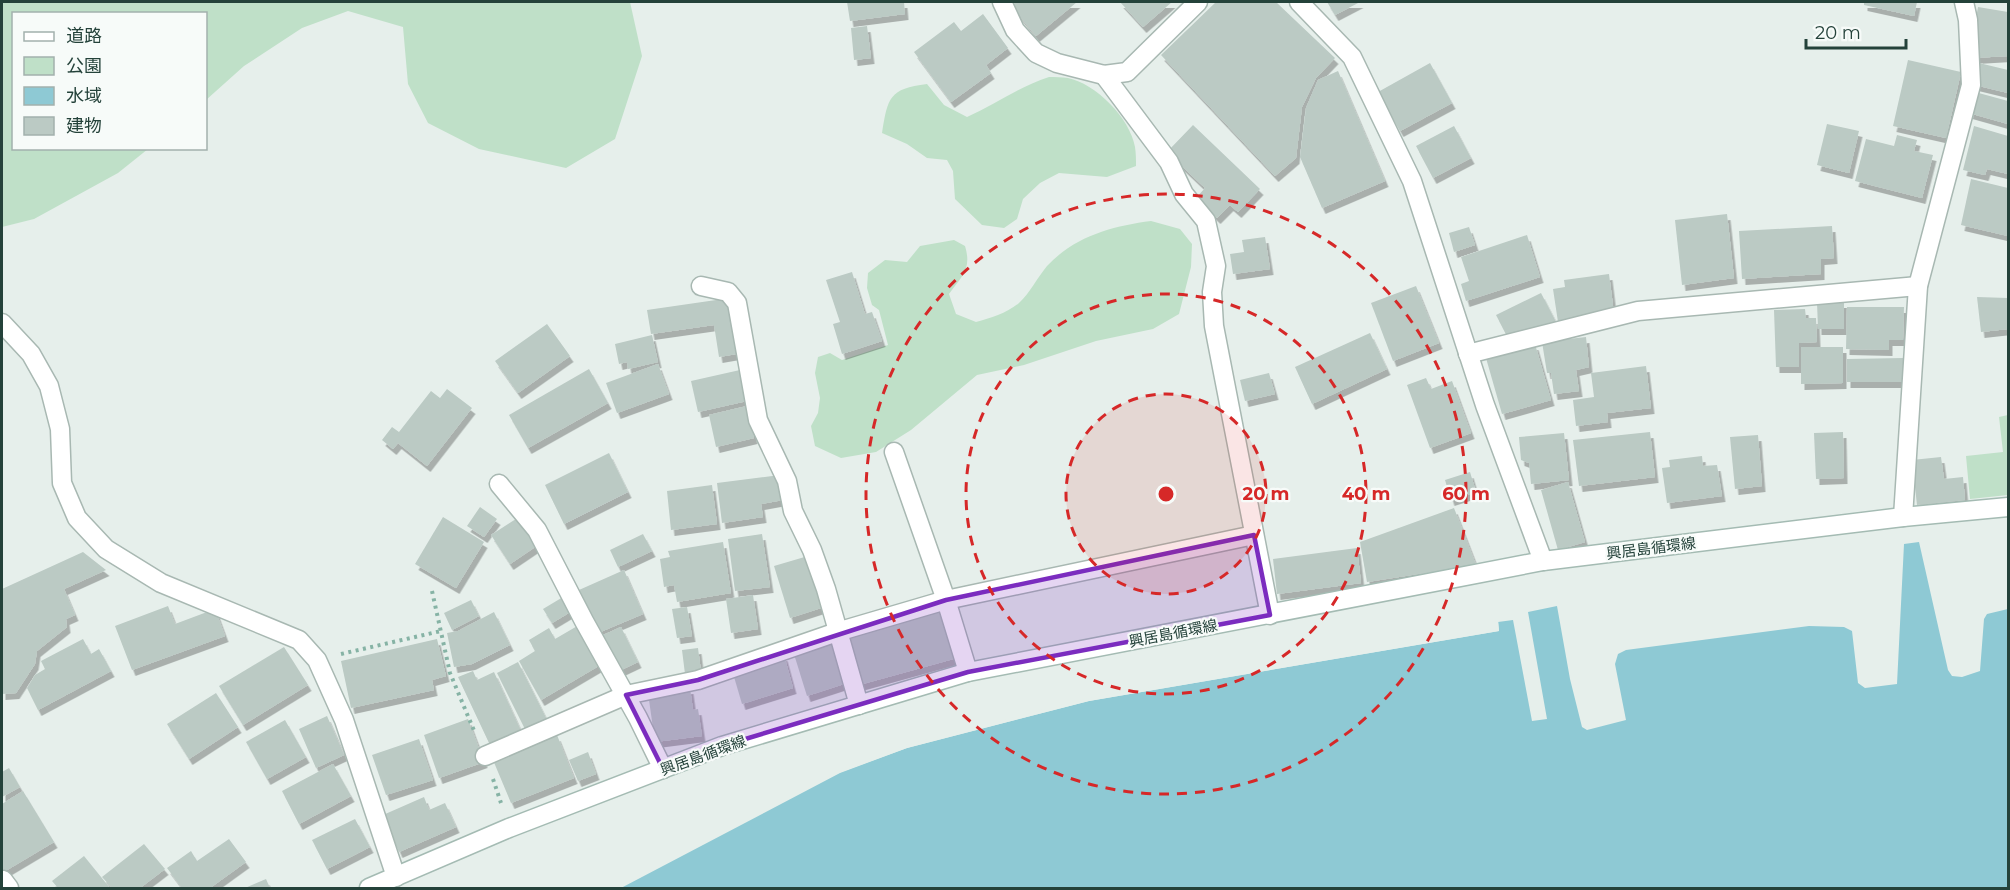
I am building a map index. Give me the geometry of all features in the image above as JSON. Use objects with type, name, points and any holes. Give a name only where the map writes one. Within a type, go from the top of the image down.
[{"type":"street","points":[[1002,2],[1015,30],[1035,52],[1057,63],[1104,75],[1127,72],[1198,2]]},
{"type":"street","points":[[1299,2],[1352,57],[1412,182],[1468,354],[1543,561]]},
{"type":"street","points":[[1903,518],[1918,286],[1971,85],[1968,20],[1964,2]]},
{"type":"street","points":[[1104,75],[1169,162],[1184,194],[1206,221],[1216,267],[1212,292],[1214,326],[1270,615]]},
{"type":"street","points":[[701,286],[728,292],[737,303],[758,420],[787,481],[793,511],[812,550],[826,589],[859,705]]},
{"type":"street","points":[[1468,354],[1638,311],[1918,286]]},
{"type":"street","points":[[2,323],[31,354],[49,386],[60,429],[62,483],[77,518],[106,549],[161,583],[300,640],[317,660],[344,720],[396,876]]},
{"type":"street","points":[[894,452],[946,600],[968,672]]},
{"type":"street","points":[[499,484],[537,530],[663,769]]},
{"type":"street","name":"興居島循環線","points":[[369,888],[509,828],[722,746],[968,672],[1543,561],[2008,507]]},
{"type":"street","points":[[485,756],[626,695],[698,680],[837,632],[946,600],[1254,536]]},
{"type":"path","points":[[432,591],[450,673],[485,756],[509,828]]},
{"type":"path","points":[[317,660],[441,631]]},
{"type":"highlighted area","points":[[1254,535],[1270,615],[968,672],[722,746],[663,769],[626,695],[698,680],[946,600]]},
{"type":"green space","points":[[2,2],[630,2],[642,56],[615,139],[566,168],[479,149],[428,123],[408,84],[403,27],[348,11],[302,28],[244,66],[207,99],[207,12],[12,12],[12,150],[147,150],[118,173],[34,219],[2,227]]},
{"type":"green space","points":[[1049,77],[1079,81],[1110,104],[1132,136],[1136,166],[1107,177],[1059,173],[1040,183],[1023,199],[1017,219],[1004,228],[982,225],[955,199],[953,171],[947,160],[927,158],[907,144],[882,133],[886,111],[892,97],[905,89],[927,84],[944,105],[967,117],[1028,85]]},
{"type":"green space","points":[[1151,221],[1180,229],[1192,244],[1191,267],[1179,314],[1153,329],[1096,341],[1024,365],[977,375],[911,430],[876,452],[841,458],[815,446],[811,426],[818,413],[820,398],[815,373],[818,357],[830,353],[842,360],[888,345],[879,310],[872,305],[867,288],[868,273],[885,260],[907,262],[920,246],[954,240],[965,246],[967,261],[965,272],[949,294],[956,314],[976,322],[1014,307],[1027,295],[1047,266],[1082,240],[1123,226]]},
{"type":"green space","points":[[2008,415],[2008,495],[1970,499],[1966,456],[2003,452],[1999,417]]},
{"type":"water","points":[[1919,542],[1948,670],[1952,676],[1962,677],[1980,671],[1984,619],[1987,614],[2008,609],[2008,888],[621,888],[840,773],[907,748],[1089,701],[1499,631],[1498,622],[1513,620],[1532,721],[1547,719],[1528,612],[1557,606],[1570,679],[1582,727],[1587,730],[1626,720],[1615,664],[1618,654],[1626,650],[1809,626],[1844,627],[1852,631],[1858,683],[1865,688],[1897,684],[1904,544]]},
{"type":"pier","points":[[1498,619],[1499,631],[1089,701],[907,748],[822,779],[839,770],[906,745],[1088,698],[1496,629],[1495,621]]},
{"type":"building","points":[[847,2],[904,2],[905,14],[850,21]]},
{"type":"building","points":[[1016,2],[1077,2],[1036,36],[1011,6]]},
{"type":"building","points":[[1120,2],[1172,2],[1143,27]]},
{"type":"building","points":[[1216,2],[1276,2],[1335,58],[1316,78],[1302,107],[1296,158],[1275,176],[1161,55]]},
{"type":"building","points":[[1327,2],[1360,2],[1335,15]]},
{"type":"building","points":[[1864,2],[1917,2],[1914,16],[1864,5]]},
{"type":"building","points":[[1978,7],[2008,12],[2008,56],[1974,58],[1971,45]]},
{"type":"building","points":[[983,14],[1008,48],[986,65],[991,73],[951,102],[914,52],[954,22],[961,31]]},
{"type":"building","points":[[867,26],[871,58],[854,60],[851,28]]},
{"type":"building","points":[[1908,60],[1961,72],[1946,138],[1893,126]]},
{"type":"building","points":[[1430,63],[1452,103],[1400,131],[1378,92]]},
{"type":"building","points":[[1979,63],[2008,70],[2008,93],[1975,85]]},
{"type":"building","points":[[1338,71],[1385,181],[1322,208],[1300,157],[1306,108],[1318,80]]},
{"type":"building","points":[[1975,92],[2008,101],[2008,124],[1969,113]]},
{"type":"building","points":[[1827,124],[1859,131],[1849,173],[1817,165]]},
{"type":"building","points":[[1193,125],[1260,189],[1238,212],[1230,205],[1217,218],[1196,198],[1205,188],[1167,152]]},
{"type":"building","points":[[1454,126],[1471,158],[1433,178],[1416,146]]},
{"type":"building","points":[[1974,126],[2008,136],[2008,174],[1987,169],[1985,175],[1963,170]]},
{"type":"building","points":[[1897,135],[1917,140],[1914,151],[1933,155],[1922,198],[1855,181],[1866,139],[1894,146]]},
{"type":"building","points":[[1971,179],[2008,188],[2008,236],[1961,225]]},
{"type":"building","points":[[1727,214],[1734,278],[1682,285],[1675,220]]},
{"type":"building","points":[[1832,226],[1834,258],[1821,259],[1821,274],[1742,279],[1739,231]]},
{"type":"building","points":[[1469,227],[1475,245],[1454,252],[1449,233]]},
{"type":"building","points":[[1527,235],[1540,277],[1466,301],[1461,284],[1469,281],[1461,257]]},
{"type":"building","points":[[1265,237],[1270,269],[1233,274],[1230,254],[1244,252],[1242,240]]},
{"type":"building","points":[[852,272],[865,314],[872,312],[882,341],[842,354],[833,324],[840,322],[826,280]]},
{"type":"building","points":[[1609,274],[1614,314],[1558,322],[1553,289],[1565,287],[1564,280]]},
{"type":"building","points":[[1416,286],[1439,343],[1393,361],[1371,303]]},
{"type":"building","points":[[1541,293],[1559,328],[1509,340],[1496,315]]},
{"type":"building","points":[[1977,297],[2008,298],[2008,329],[1981,332]]},
{"type":"building","points":[[723,299],[736,310],[742,353],[719,357],[714,325],[651,334],[647,310]]},
{"type":"building","points":[[1817,302],[1844,302],[1844,329],[1818,329]]},
{"type":"building","points":[[1847,307],[1904,307],[1903,340],[1889,340],[1889,350],[1846,349]]},
{"type":"building","points":[[1805,309],[1806,318],[1816,318],[1817,342],[1799,343],[1799,367],[1776,367],[1774,310]]},
{"type":"building","points":[[547,324],[570,356],[518,393],[495,361]]},
{"type":"building","points":[[1370,333],[1387,369],[1312,404],[1295,367]]},
{"type":"building","points":[[652,335],[658,362],[628,369],[627,362],[619,364],[615,344]]},
{"type":"building","points":[[1586,337],[1589,367],[1576,370],[1579,391],[1554,394],[1551,373],[1547,373],[1542,342]]},
{"type":"building","points":[[1535,344],[1551,400],[1502,414],[1486,358]]},
{"type":"building","points":[[1801,347],[1843,347],[1843,383],[1801,384]]},
{"type":"building","points":[[1903,358],[1903,382],[1847,382],[1847,359]]},
{"type":"building","points":[[658,364],[669,394],[617,413],[606,383]]},
{"type":"building","points":[[1646,366],[1651,408],[1607,413],[1608,422],[1576,426],[1573,400],[1594,397],[1591,373]]},
{"type":"building","points":[[589,369],[608,403],[528,448],[509,415]]},
{"type":"building","points":[[740,370],[747,401],[698,412],[691,381]]},
{"type":"building","points":[[1269,373],[1275,394],[1245,401],[1240,380]]},
{"type":"building","points":[[1426,378],[1431,389],[1452,381],[1471,433],[1430,448],[1407,385]]},
{"type":"building","points":[[447,389],[472,408],[427,466],[398,443],[393,449],[382,440],[392,427],[399,432],[431,391],[440,398]]},
{"type":"building","points":[[747,406],[754,438],[716,447],[709,415]]},
{"type":"building","points":[[1650,432],[1655,477],[1579,486],[1573,440]]},
{"type":"building","points":[[1843,432],[1844,478],[1816,479],[1814,433]]},
{"type":"building","points":[[1564,433],[1569,480],[1531,484],[1529,463],[1521,460],[1519,437]]},
{"type":"building","points":[[1758,435],[1762,486],[1735,489],[1730,437]]},
{"type":"building","points":[[609,453],[628,492],[564,524],[545,485]]},
{"type":"building","points":[[1702,456],[1703,466],[1717,465],[1722,496],[1667,503],[1662,468],[1670,467],[1669,460]]},
{"type":"building","points":[[1941,457],[1944,479],[1963,477],[1965,500],[1917,505],[1912,460]]},
{"type":"building","points":[[1470,472],[1476,492],[1451,500],[1445,480]]},
{"type":"building","points":[[780,475],[783,500],[761,504],[763,517],[722,523],[717,483]]},
{"type":"building","points":[[1568,482],[1585,542],[1558,550],[1541,490]]},
{"type":"building","points":[[712,485],[717,524],[671,530],[667,491]]},
{"type":"building","points":[[480,507],[497,519],[484,537],[467,526]]},
{"type":"building","points":[[1454,508],[1476,565],[1367,582],[1360,542]]},
{"type":"building","points":[[443,517],[484,542],[456,588],[415,564]]},
{"type":"building","points":[[519,517],[538,545],[510,564],[491,535]]},
{"type":"building","points":[[643,534],[652,551],[618,567],[610,550]]},
{"type":"building","points":[[762,534],[770,587],[735,591],[728,539]]},
{"type":"building","points":[[723,542],[731,593],[677,602],[674,585],[664,587],[660,559],[670,557],[668,551]]},
{"type":"building","points":[[1357,548],[1361,583],[1277,594],[1273,559]]},
{"type":"building","points":[[83,552],[106,570],[64,589],[75,615],[66,619],[67,627],[37,651],[35,664],[16,693],[2,694],[2,589]]},
{"type":"building","points":[[808,556],[824,607],[790,618],[774,566]]},
{"type":"building","points":[[624,570],[643,614],[598,633],[579,590]]},
{"type":"building","points":[[753,595],[758,629],[731,633],[726,599]]},
{"type":"building","points":[[563,597],[572,611],[552,623],[543,609]]},
{"type":"building","points":[[471,600],[479,616],[452,630],[444,613]]},
{"type":"building","points":[[168,606],[175,624],[215,609],[225,636],[132,670],[115,626]]},
{"type":"building","points":[[687,607],[692,636],[677,638],[672,609]]},
{"type":"building","points":[[943,607],[957,658],[859,685],[846,634]]},
{"type":"building","points":[[494,612],[510,645],[472,664],[454,667],[447,633],[458,631]]},
{"type":"building","points":[[579,625],[602,664],[541,700],[519,661],[535,651],[529,640],[549,628],[555,639]]},
{"type":"building","points":[[621,627],[638,662],[619,671],[601,636]]},
{"type":"building","points":[[83,639],[91,654],[99,649],[111,671],[38,710],[27,688],[35,675],[45,669],[41,661]]},
{"type":"building","points":[[437,639],[446,676],[432,680],[434,690],[351,708],[341,661]]},
{"type":"building","points":[[834,639],[847,683],[807,696],[793,651]]},
{"type":"building","points":[[284,647],[308,685],[243,725],[219,686]]},
{"type":"building","points":[[698,648],[701,672],[685,674],[682,650]]},
{"type":"building","points":[[784,655],[793,688],[742,704],[732,670]]},
{"type":"building","points":[[518,662],[548,722],[527,733],[497,673]]},
{"type":"building","points":[[473,671],[477,680],[494,672],[521,731],[490,745],[458,677]]},
{"type":"building","points":[[690,688],[693,710],[698,709],[702,736],[655,742],[648,693]]},
{"type":"building","points":[[216,693],[238,727],[189,759],[167,724]]},
{"type":"building","points":[[327,716],[344,755],[316,768],[299,729]]},
{"type":"building","points":[[468,719],[484,762],[439,778],[424,735]]},
{"type":"building","points":[[285,720],[306,757],[267,779],[246,742]]},
{"type":"building","points":[[557,735],[574,778],[511,803],[493,760]]},
{"type":"building","points":[[419,739],[433,780],[386,795],[372,755]]},
{"type":"building","points":[[588,752],[596,774],[578,781],[569,760]]},
{"type":"building","points":[[333,764],[351,796],[299,824],[282,791]]},
{"type":"building","points":[[9,768],[20,787],[2,797],[2,772]]},
{"type":"building","points":[[23,791],[54,842],[2,873],[2,804]]},
{"type":"building","points":[[424,797],[429,810],[445,803],[456,827],[399,852],[383,815]]},
{"type":"building","points":[[355,819],[370,847],[327,869],[312,840]]},
{"type":"building","points":[[229,839],[246,862],[210,888],[182,888],[167,868],[191,851],[197,861]]},
{"type":"building","points":[[144,844],[165,869],[140,888],[112,888],[102,877]]},
{"type":"building","points":[[84,856],[110,888],[58,888],[52,881]]},
{"type":"building","points":[[266,879],[270,888],[245,888]]}]
